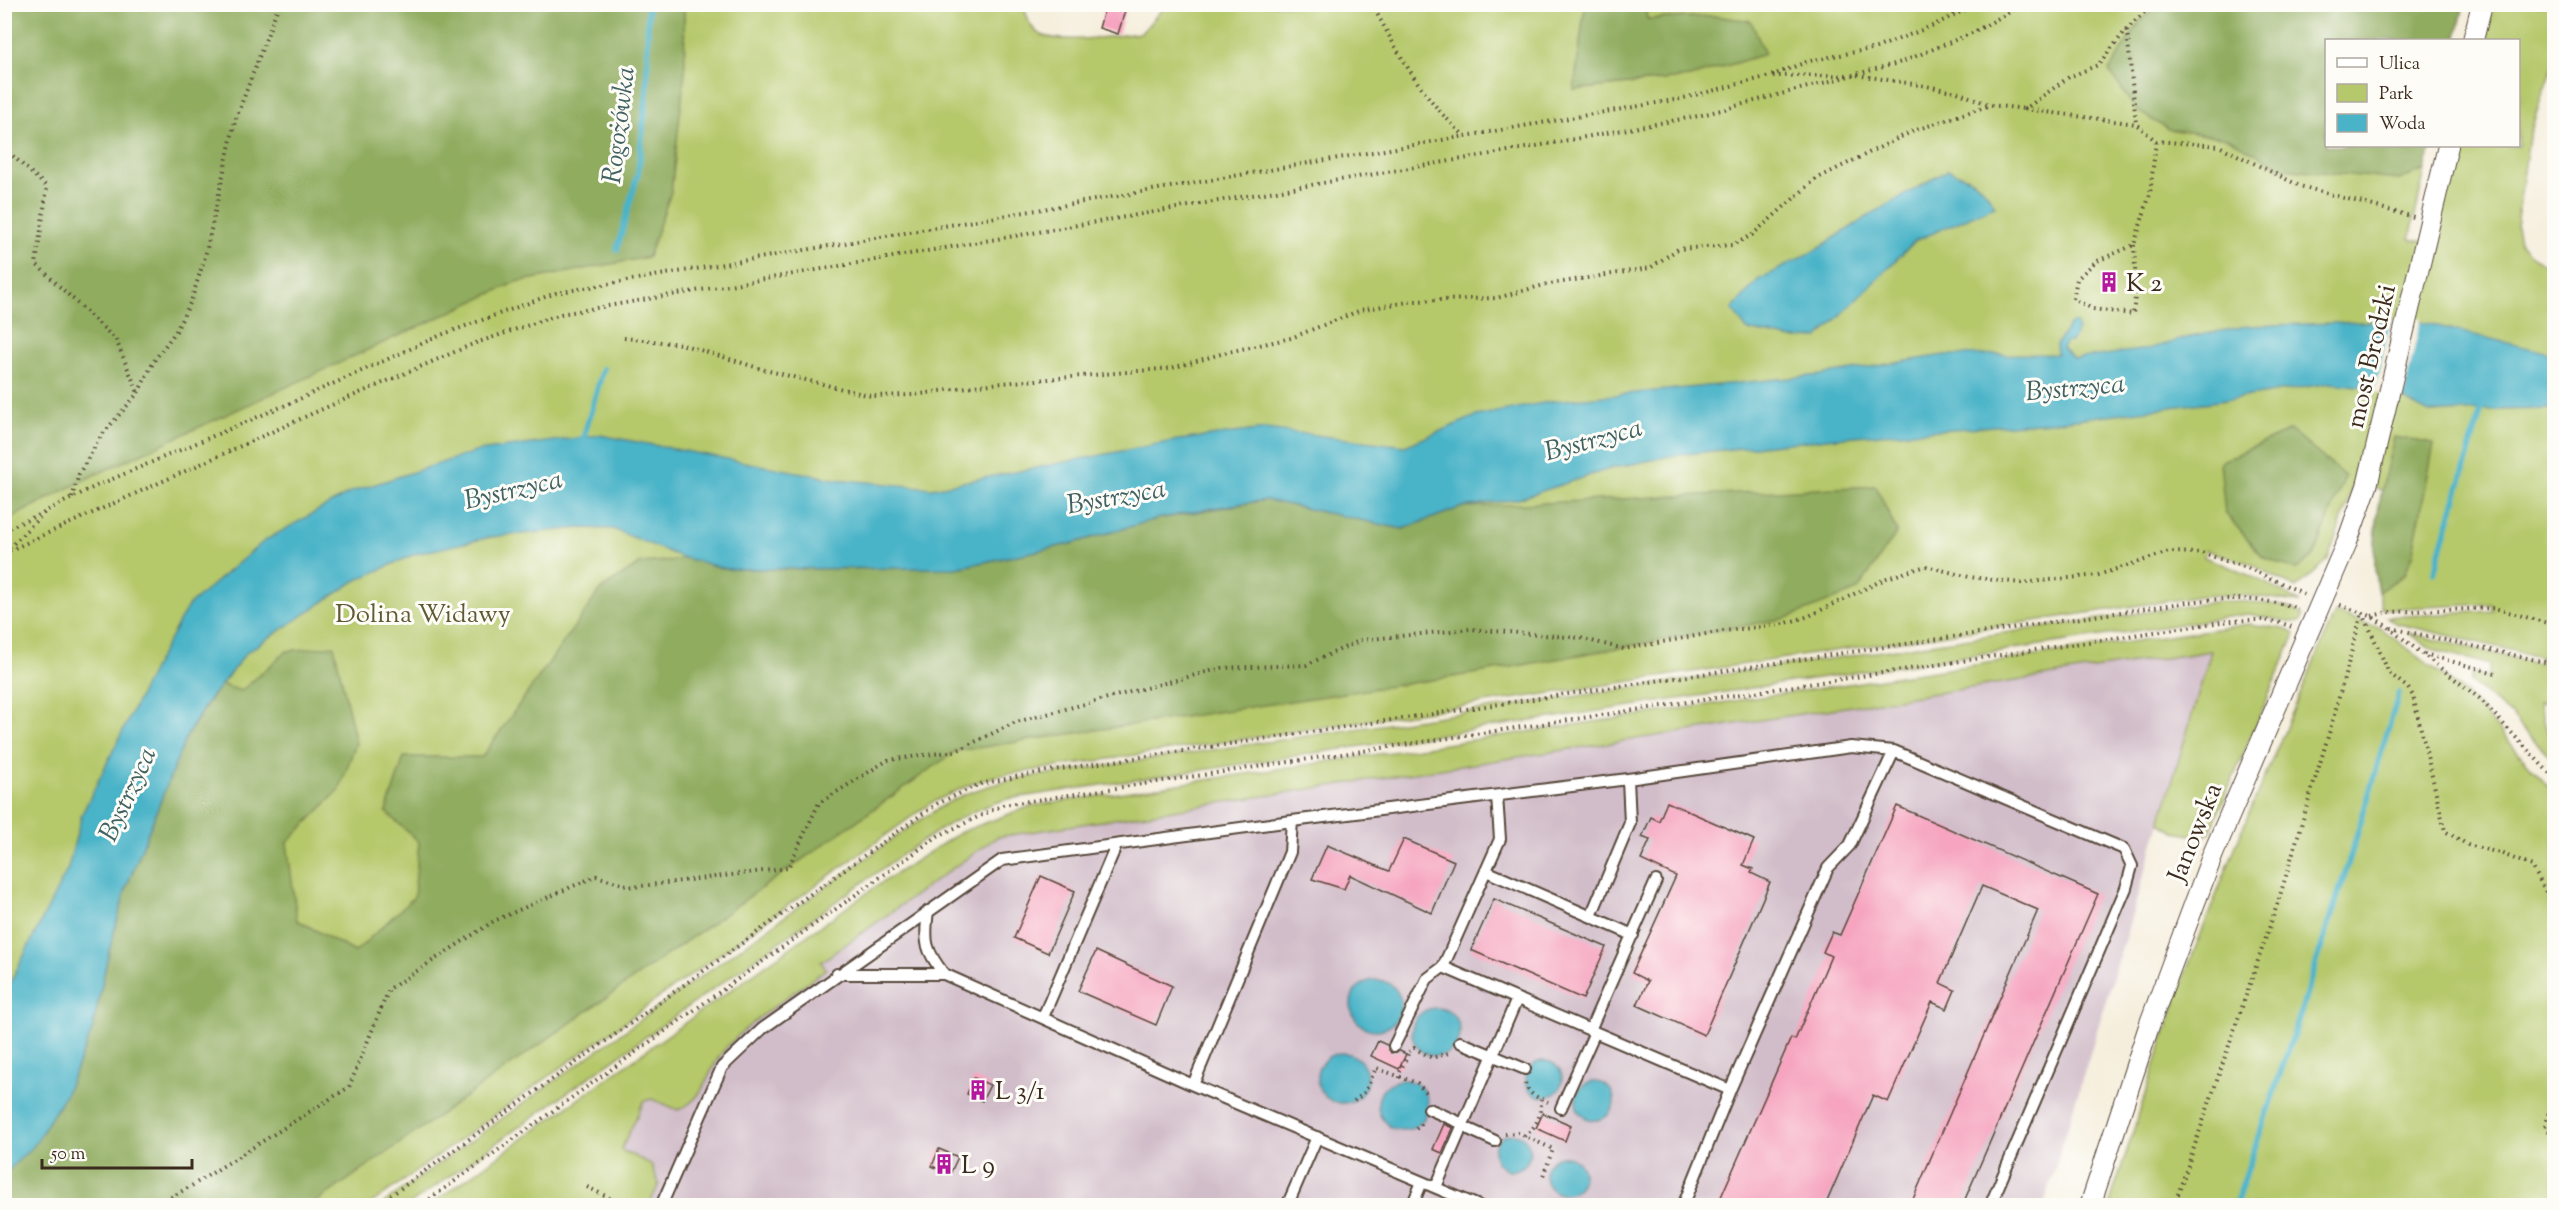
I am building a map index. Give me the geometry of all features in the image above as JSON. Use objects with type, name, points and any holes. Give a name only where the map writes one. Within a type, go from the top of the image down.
[{"type":"street","points":[[2473,39],[2482,4]]},
{"type":"street","points":[[2427,230],[2448,147]]},
{"type":"street","name":"most Brodzki","points":[[2367,486],[2427,230]]},
{"type":"street","name":"Janowska","points":[[2090,1206],[2150,1023],[2213,854],[2319,607],[2367,486]]},
{"type":"lane","points":[[661,1206],[722,1067],[762,1029],[1002,860],[1628,779],[1851,747],[1894,751],[2124,849],[2132,866],[2126,888],[1990,1206]]},
{"type":"lane","points":[[1683,1206],[1730,1090],[1828,868],[1850,845],[1894,751]]},
{"type":"lane","points":[[1591,916],[1630,823],[1628,779]]},
{"type":"lane","points":[[1394,1046],[1427,979],[1443,967],[1500,839],[1497,796]]},
{"type":"lane","points":[[1193,1085],[1290,852],[1292,821]]},
{"type":"lane","points":[[1043,1017],[1116,846]]},
{"type":"lane","points":[[1486,872],[1633,935]]},
{"type":"lane","points":[[1561,1108],[1656,882]]},
{"type":"lane","points":[[928,911],[924,937],[929,955],[944,974]]},
{"type":"lane","points":[[1443,967],[1730,1090]]},
{"type":"lane","points":[[837,974],[944,974],[1193,1085],[1479,1206]]},
{"type":"lane","points":[[1436,1187],[1517,999]]},
{"type":"lane","points":[[1460,1042],[1525,1069]]},
{"type":"lane","points":[[1429,1109],[1495,1141]]},
{"type":"lane","points":[[1287,1206],[1317,1137]]},
{"type":"lane","points":[[1412,1206],[1422,1182]]},
{"type":"path","points":[[72,499],[79,474],[101,436],[138,393],[154,361],[176,331],[191,301],[205,257],[235,121],[279,4]]},
{"type":"path","points":[[1372,4],[1407,68],[1431,103],[1465,137]]},
{"type":"path","points":[[4,530],[96,486],[295,401],[441,335],[556,293],[1680,99],[1770,76],[1809,61],[1876,48],[1932,26],[1977,4]]},
{"type":"path","points":[[4,553],[473,344],[561,314],[1560,142],[1708,114],[1912,58],[1972,33],[2024,4]]},
{"type":"path","points":[[2025,109],[2069,77],[2098,65],[2127,29],[2153,4]]},
{"type":"path","points":[[2127,29],[2136,124]]},
{"type":"path","points":[[1770,76],[1853,75],[1957,92],[1990,105],[2136,124],[2156,141],[2219,146],[2300,186],[2427,230]]},
{"type":"path","points":[[624,338],[681,344],[765,370],[871,396],[914,395],[980,385],[1172,368],[1228,352],[1291,338],[1361,310],[1414,301],[1497,298],[1544,285],[1650,268],[1678,249],[1732,244],[1752,235],[1816,179],[1913,131],[1990,105]]},
{"type":"path","points":[[2134,245],[2095,262],[2077,279],[2073,299],[2093,309],[2133,314],[2136,289],[2134,245],[2150,194],[2156,141]]},
{"type":"path","points":[[4,148],[47,187],[36,264],[116,340],[138,393]]},
{"type":"path","points":[[4,553],[46,511]]},
{"type":"path","points":[[155,1206],[193,1185],[349,1087],[389,989],[494,921],[596,876],[633,887],[788,868],[819,803],[888,760],[956,751],[1016,722],[1222,668],[1306,665],[1361,640],[1470,629],[1580,638],[1624,649],[1723,631],[1780,625],[1809,616],[1887,578],[1926,566],[1969,577],[2021,583],[2098,575],[2169,552],[2202,553],[2250,569],[2293,590],[2319,607]]},
{"type":"path","points":[[376,1206],[911,822],[937,804],[980,784],[1125,760],[2216,598],[2268,600],[2297,608],[2319,607]]},
{"type":"path","points":[[2371,616],[2389,612],[2494,608],[2554,625]]},
{"type":"path","points":[[2362,613],[2388,627],[2479,698],[2554,778]]},
{"type":"path","points":[[2362,613],[2389,674],[2408,688],[2413,696],[2445,831],[2468,845],[2500,853],[2532,866],[2554,907]]},
{"type":"path","points":[[2174,1206],[2281,892],[2362,613]]},
{"type":"path","points":[[2388,627],[2554,664]]},
{"type":"path","points":[[2422,653],[2499,674]]},
{"type":"path","points":[[1409,1052],[1414,1048],[1426,1056],[1438,1058],[1452,1053],[1460,1042]]},
{"type":"path","points":[[1354,1101],[1365,1092],[1376,1068],[1418,1083],[1429,1096],[1429,1109],[1424,1122],[1416,1129]]},
{"type":"path","points":[[2554,1090],[2545,1127],[2554,1139]]},
{"type":"path","points":[[1524,1136],[1535,1129],[1541,1113],[1541,1099]]},
{"type":"path","points":[[1495,1141],[1502,1135],[1512,1132],[1553,1149],[1543,1176]]},
{"type":"path","points":[[586,1187],[626,1206]]},
{"type":"shaded area","points":[[2212,651],[2044,1205],[475,1206],[996,837]]},
{"type":"green space","name":"Dolina Widawy","points":[[1023,4],[1030,24],[1038,33],[1047,37],[1073,39],[1141,33],[1166,5],[1585,5],[1574,90],[1648,82],[1714,16],[1647,19],[1645,5],[2448,5],[2325,39],[2325,147],[2402,179],[2425,170],[2410,239],[2439,242],[2435,240],[2458,147],[2520,147],[2520,39],[2484,39],[2493,5],[2554,5],[2554,63],[2529,137],[2516,226],[2519,242],[2529,253],[2554,271],[2554,354],[2429,413],[2554,409],[2554,706],[2539,702],[2548,735],[2554,740],[2554,760],[2512,715],[2470,682],[2472,672],[2488,678],[2490,665],[2429,648],[2408,633],[2538,664],[2540,657],[2395,623],[2387,617],[2493,611],[2491,604],[2383,609],[2378,592],[2405,574],[2433,444],[2394,437],[2382,490],[2353,483],[2327,561],[2296,588],[2251,564],[2206,550],[2204,557],[2254,577],[2300,603],[2251,596],[2201,596],[996,776],[971,784],[931,803],[369,1205],[5,1206],[5,5]],"holes":[[[2250,448],[2326,524],[2314,556]],[[1490,670],[956,751],[955,750]]]},
{"type":"green space","points":[[4,5],[684,5],[685,72],[671,192],[648,257],[516,282],[88,478],[5,521]]},
{"type":"green space","points":[[1585,5],[1645,5],[1647,19],[1714,16],[1751,21],[1765,54],[1690,77],[1574,90]]},
{"type":"green space","points":[[2158,5],[2464,5],[2456,39],[2325,39],[2325,147],[2431,147],[2425,170],[2399,180],[2282,168],[2228,138],[2167,129],[2136,110],[2109,71],[2140,21]]},
{"type":"green space","points":[[2290,430],[2345,476],[2314,556],[2296,570],[2263,557],[2225,513],[2220,462]]},
{"type":"green space","points":[[2394,437],[2434,444],[2413,552],[2405,574],[2378,592],[2375,554],[2378,514]]},
{"type":"green space","points":[[1876,486],[1897,532],[1858,590],[1787,618],[1472,674],[956,751],[312,1205],[5,1205],[4,1174],[35,1144],[65,1095],[92,1031],[109,951],[126,888],[186,737],[220,684],[241,691],[287,651],[334,646],[356,743],[339,790],[287,843],[297,920],[355,952],[414,897],[419,842],[386,812],[404,757],[482,757],[601,589],[641,563],[678,560],[681,557],[727,569],[956,568],[1070,544],[1157,519],[1266,500],[1403,529],[1462,507]]},
{"type":"green space","points":[[2221,601],[2252,602],[2287,607],[2303,616],[2301,621],[2297,622],[2248,614],[1007,799],[953,822],[903,854],[409,1205],[381,1205],[907,829],[949,802],[988,786],[1022,778]]},
{"type":"green space","points":[[2335,613],[2382,629],[2466,693],[2554,793],[2554,1205],[2109,1205],[2183,979],[2244,825]]},
{"type":"green space","points":[[2249,624],[2285,629],[2295,634],[2210,832],[2202,837],[2175,832],[2160,823],[2211,651],[997,837],[821,962],[826,969],[739,1034],[719,1057],[699,1094],[687,1105],[678,1110],[652,1099],[644,1101],[621,1150],[651,1164],[659,1184],[649,1205],[430,1205],[875,887],[961,832],[1031,806]]},
{"type":"water","points":[[1948,170],[1976,182],[1995,206],[1915,241],[1818,338],[1793,339],[1747,330],[1732,309],[1758,280],[1814,251],[1875,212]]},
{"type":"water","name":"Bystrzyca","points":[[2421,322],[2554,354],[2554,409],[2429,413],[2375,388],[2330,383],[2219,401],[2052,422],[1855,436],[1675,455],[1609,469],[1518,499],[1462,507],[1403,529],[1266,500],[1157,519],[1070,544],[956,568],[727,569],[681,557],[613,529],[580,528],[491,537],[415,554],[355,581],[247,652],[205,705],[186,737],[126,888],[109,951],[92,1031],[65,1095],[35,1144],[5,1174],[4,995],[68,868],[82,814],[153,669],[188,606],[264,541],[351,492],[478,451],[600,435],[835,479],[932,488],[1178,440],[1265,429],[1405,446],[1476,416],[1553,401],[1821,375],[1944,355],[2057,354],[2056,345],[2070,324],[2074,323],[2078,330],[2071,342],[2066,342],[2062,348],[2074,359],[2148,349],[2190,337],[2247,326]]},
{"type":"water","points":[[1371,980],[1381,980],[1394,987],[1401,1000],[1401,1010],[1394,1023],[1381,1030],[1371,1030],[1362,1026],[1355,1019],[1351,1010],[1351,1000],[1355,991],[1362,984]]},
{"type":"water","points":[[1431,1008],[1441,1008],[1456,1018],[1460,1032],[1456,1046],[1450,1052],[1441,1056],[1431,1056],[1416,1046],[1412,1037],[1412,1027],[1422,1012]]},
{"type":"water","points":[[1337,1053],[1347,1053],[1360,1060],[1367,1073],[1367,1083],[1360,1096],[1347,1103],[1337,1103],[1328,1099],[1321,1092],[1317,1083],[1317,1073],[1321,1064],[1328,1057]]},
{"type":"water","points":[[1544,1061],[1557,1066],[1562,1079],[1557,1092],[1544,1097],[1531,1092],[1526,1079],[1531,1066]]},
{"type":"water","points":[[1403,1080],[1412,1082],[1423,1091],[1428,1105],[1426,1114],[1417,1125],[1403,1130],[1394,1128],[1383,1119],[1378,1105],[1380,1096],[1389,1085]]},
{"type":"water","points":[[1595,1082],[1608,1088],[1614,1101],[1608,1114],[1595,1120],[1582,1114],[1576,1101],[1582,1088]]},
{"type":"water","points":[[1512,1134],[1525,1139],[1530,1152],[1525,1165],[1512,1170],[1499,1165],[1494,1152],[1499,1139]]},
{"type":"water","points":[[1564,1156],[1578,1161],[1583,1175],[1578,1189],[1564,1194],[1550,1189],[1545,1175],[1550,1161]]},
{"type":"pier","points":[[2391,318],[2421,319],[2402,402],[2374,391]]},
{"type":"building","points":[[1106,4],[1127,4],[1118,34],[1099,28]]},
{"type":"building","points":[[1667,802],[1754,840],[1743,865],[1753,869],[1751,873],[1770,882],[1704,1035],[1637,1005],[1648,981],[1632,973],[1676,876],[1641,860],[1650,840],[1642,837],[1651,817],[1659,821]]},
{"type":"building","points":[[1897,806],[2098,894],[1962,1206],[1910,1206],[2038,910],[1982,886],[1940,983],[1955,990],[1947,1009],[1932,1002],[1888,1102],[1873,1095],[1825,1206],[1717,1206],[1791,1038],[1795,1040],[1831,956],[1823,952],[1832,932],[1840,935]]},
{"type":"building","points":[[1404,839],[1454,861],[1432,913],[1350,875],[1344,889],[1312,879],[1327,845],[1389,871]]},
{"type":"building","points":[[1041,876],[1075,891],[1048,953],[1014,938]]},
{"type":"building","points":[[1494,899],[1606,947],[1583,999],[1471,950]]},
{"type":"building","points":[[1096,951],[1172,986],[1156,1025],[1078,991]]},
{"type":"building","points":[[1378,1041],[1387,1045],[1391,1053],[1400,1051],[1406,1054],[1399,1069],[1371,1056]]},
{"type":"building","name":"L 3/1","points":[[974,1078],[990,1085],[982,1101],[967,1094]]},
{"type":"building","points":[[1543,1113],[1571,1125],[1565,1141],[1536,1128]]},
{"type":"building","points":[[1444,1124],[1453,1128],[1442,1153],[1433,1149]]},
{"type":"building","name":"L 9","points":[[939,1149],[958,1157],[950,1174],[932,1166]]},
{"type":"waterway","name":"Rogożówka","points":[[617,249],[638,173],[647,91],[648,4]]},
{"type":"waterway","name":"Rogożówka","points":[[582,443],[603,369]]},
{"type":"waterway","points":[[2434,573],[2483,404]]},
{"type":"waterway","points":[[2235,1206],[2296,1027],[2399,693]]},
{"type":"place","name":"K 2","points":[[2109,282]]},
{"type":"place","name":"L 3/1","points":[[978,1090]]},
{"type":"place","name":"L 9","points":[[944,1164]]}]
